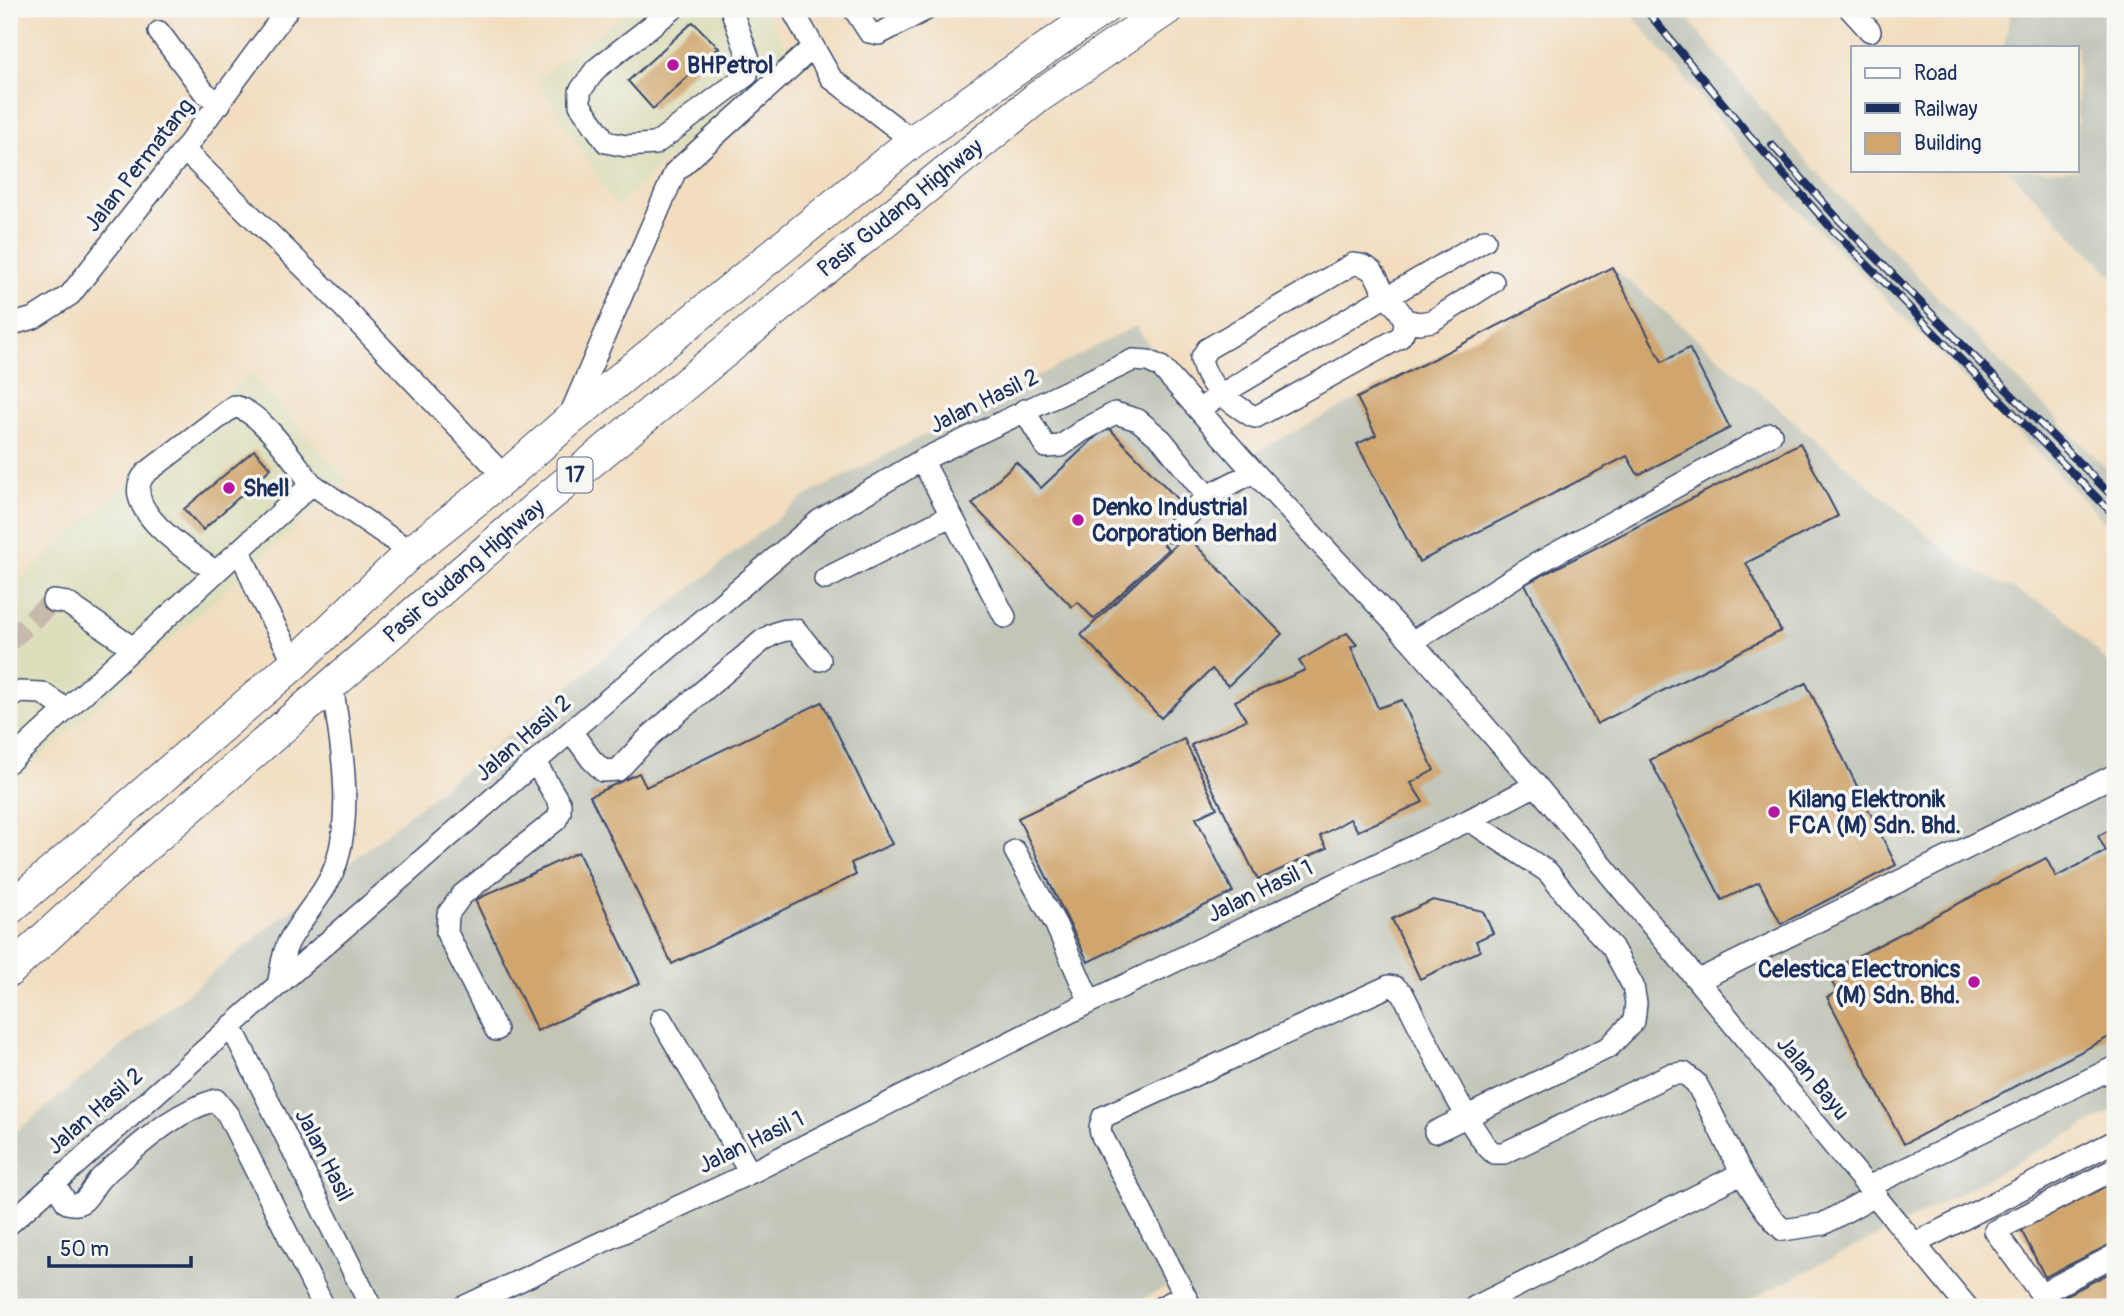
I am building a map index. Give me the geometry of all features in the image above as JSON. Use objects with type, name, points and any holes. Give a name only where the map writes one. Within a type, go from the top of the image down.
[{"type":"highway","name":"Pasir Gudang Highway","points":[[9,909],[295,663],[411,552],[566,424],[913,141],[1103,9]]},
{"type":"highway","name":"Pasir Gudang Highway","points":[[9,971],[132,858],[540,504],[802,287],[1038,97],[1167,9]]},
{"type":"street","name":"Jalan Permatang","points":[[9,325],[34,318],[70,295],[220,104],[288,9]]},
{"type":"street","points":[[673,9],[596,69],[580,91],[580,105],[606,142],[626,146],[655,144],[747,75],[749,59],[731,9]]},
{"type":"street","points":[[792,9],[831,78],[913,141]]},
{"type":"street","points":[[854,9],[869,32],[879,34],[927,9]]},
{"type":"street","points":[[1850,9],[1870,31]]},
{"type":"street","points":[[159,32],[204,92],[220,104]]},
{"type":"street","points":[[566,424],[676,172],[812,48]]},
{"type":"street","points":[[184,150],[325,288],[505,477]]},
{"type":"street","points":[[1485,240],[1220,395],[1199,410],[1412,642],[1536,785]]},
{"type":"street","points":[[1353,264],[1365,265],[1373,270],[1386,298],[1405,320],[1405,330],[1399,338],[1260,416],[1252,416],[1220,395],[1202,366],[1201,359],[1207,349],[1353,264]]},
{"type":"street","points":[[1405,320],[1419,323],[1432,321],[1493,282]]},
{"type":"street","name":"Jalan Hasil 2","points":[[9,1224],[230,1026],[820,520],[922,460],[1133,360],[1148,361],[1161,367],[1199,410]]},
{"type":"street","points":[[216,572],[176,543],[142,507],[137,489],[140,478],[234,406],[244,408],[257,419],[312,484],[411,552]]},
{"type":"street","points":[[1024,410],[1046,447],[1061,446],[1082,430],[1115,413],[1138,420],[1162,440],[1207,496]]},
{"type":"street","points":[[1412,642],[1531,567],[1771,434]]},
{"type":"street","points":[[922,460],[1005,617]]},
{"type":"street","points":[[1172,531],[1207,496],[1255,472]]},
{"type":"street","points":[[9,762],[312,484]]},
{"type":"street","points":[[825,579],[950,516]]},
{"type":"street","points":[[240,550],[259,596],[295,663]]},
{"type":"street","points":[[53,601],[67,603],[133,648]]},
{"type":"street","points":[[571,731],[603,771],[618,770],[650,737],[762,641],[783,629],[796,630],[820,660]]},
{"type":"street","points":[[278,985],[287,944],[314,906],[337,862],[345,810],[332,686]]},
{"type":"street","points":[[9,699],[18,692],[42,693],[66,709]]},
{"type":"street","points":[[496,1030],[447,933],[448,914],[462,895],[556,820],[560,804],[536,762]]},
{"type":"street","points":[[1699,980],[2115,775]]},
{"type":"street","name":"Jalan Hasil 1","points":[[463,1307],[750,1173],[1090,1002],[1469,820],[1536,785]]},
{"type":"street","name":"Jalan Bayu","points":[[1536,785],[1967,1307]]},
{"type":"street","points":[[1435,1132],[1609,1047],[1634,1021],[1636,1003],[1633,986],[1612,947],[1548,872],[1469,820]]},
{"type":"street","points":[[1015,851],[1056,925],[1090,1002]]},
{"type":"street","points":[[1162,1307],[1188,1301],[1101,1133],[1101,1122],[1108,1114],[1389,986],[1395,987],[1403,994],[1467,1116],[1486,1147],[1494,1153],[1499,1154],[1669,1075],[1684,1073],[1696,1083],[1742,1173],[1771,1219],[1783,1230],[1823,1224],[1871,1191],[2115,1068]]},
{"type":"street","points":[[661,1019],[750,1173]]},
{"type":"street","name":"Jalan Hasil","points":[[230,1026],[371,1307]]},
{"type":"street","points":[[54,1183],[67,1203],[75,1205],[86,1201],[99,1180],[171,1120],[196,1105],[216,1100],[228,1115],[324,1307]]},
{"type":"street","points":[[1916,1243],[2115,1141]]},
{"type":"street","points":[[2115,1169],[1995,1231],[2044,1301],[2115,1255]]},
{"type":"street","points":[[1475,1307],[1742,1173]]},
{"type":"shaded area","points":[[630,9],[765,9],[788,52],[616,207],[537,79]]},
{"type":"shaded area","points":[[1627,9],[1680,9],[1796,150],[1993,355],[2115,477],[2115,532],[1768,179]]},
{"type":"shaded area","points":[[2011,9],[2115,9],[2115,278],[2010,172],[2078,172],[2078,46],[2004,46]]},
{"type":"shaded area","points":[[1612,267],[1962,564],[2059,612],[2115,670],[2115,1109],[1923,1213],[1735,1307],[1177,1307],[1167,1287],[1125,1307],[9,1307],[9,1137],[804,497],[1135,326],[1199,410],[1242,459]]},
{"type":"shaded area","points":[[249,374],[348,480],[9,785],[9,590]]},
{"type":"building","name":"BHPetrol","points":[[693,22],[719,48],[653,109],[628,81]]},
{"type":"building","points":[[1612,267],[1662,362],[1689,348],[1730,428],[1638,475],[1627,456],[1419,562],[1357,444],[1376,435],[1357,398]]},
{"type":"building","name":"Denko Industrial Corporation Berhad","points":[[1107,426],[1184,506],[1154,534],[1168,549],[1094,619],[1078,602],[1072,607],[972,504],[1016,462],[1041,488]]},
{"type":"building","points":[[1800,443],[1838,516],[1746,563],[1781,631],[1597,724],[1525,584]]},
{"type":"building","name":"Shell","points":[[254,450],[271,468],[203,530],[184,509]]},
{"type":"building","points":[[1186,535],[1282,634],[1228,686],[1212,669],[1161,718],[1081,635]]},
{"type":"building","points":[[1347,633],[1357,645],[1351,647],[1378,708],[1402,700],[1434,770],[1411,783],[1423,802],[1358,831],[1350,819],[1320,836],[1327,848],[1258,880],[1191,745],[1246,720],[1235,701],[1305,670],[1299,661]]},
{"type":"building","name":"Kilang Elektronik FCA (M) Sdn. Bhd.","points":[[1806,683],[1896,865],[1781,924],[1759,882],[1722,900],[1650,760]]},
{"type":"building","points":[[822,702],[892,844],[851,863],[856,875],[672,964],[590,796],[639,773],[646,787]]},
{"type":"building","points":[[1184,739],[1217,808],[1196,818],[1233,892],[1088,962],[1018,818]]},
{"type":"building","name":"Celestica Electronics (M) Sdn. Bhd.","points":[[2115,827],[2115,1034],[1904,1144],[1827,997],[1837,992],[1827,972],[2046,858],[2056,877],[2106,851],[2098,836]]},
{"type":"building","points":[[578,852],[640,983],[537,1031],[475,900]]},
{"type":"building","points":[[1433,900],[1483,911],[1493,933],[1476,941],[1480,951],[1420,979],[1392,919]]},
{"type":"building","points":[[2115,1174],[2115,1242],[2045,1277],[2018,1224]]},
{"type":"building","points":[[2115,1270],[2115,1307],[2061,1307],[2057,1300]]},
{"type":"tunnel","points":[[9,641],[53,601]]},
{"type":"railway","points":[[1645,9],[1750,136],[1832,229],[2115,516]]},
{"type":"railway","points":[[1772,145],[1839,220],[2115,499]]},
{"type":"place","name":"BHPetrol","points":[[673,65]]},
{"type":"place","name":"Shell","points":[[229,488]]},
{"type":"place","name":"Denko Industrial Corporation Berhad","points":[[1078,520]]},
{"type":"place","name":"Kilang Elektronik FCA (M) Sdn. Bhd.","points":[[1774,812]]},
{"type":"place","name":"Celestica Electronics (M) Sdn. Bhd.","points":[[1974,982]]}]
